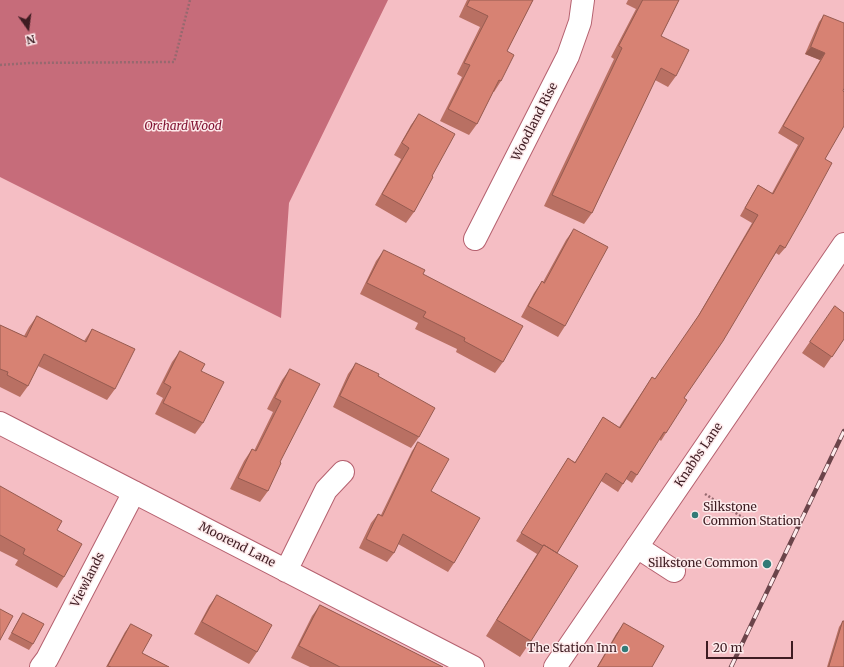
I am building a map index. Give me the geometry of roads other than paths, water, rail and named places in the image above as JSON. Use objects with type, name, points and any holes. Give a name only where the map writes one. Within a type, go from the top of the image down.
[{"type":"street","name":"Woodland Rise","points":[[475,239],[568,56],[580,22],[583,0]]},
{"type":"street","name":"Knabbs Lane","points":[[555,667],[844,244]]},
{"type":"street","name":"Moorend Lane","points":[[0,423],[473,667]]},
{"type":"street","points":[[286,571],[326,490],[343,472]]},
{"type":"street","name":"Viewlands","points":[[41,667],[134,492]]},
{"type":"street","points":[[637,547],[674,571]]},
{"type":"railway","points":[[731,667],[844,431]]},
{"type":"place","name":"Silkstone Common Station","points":[[695,515]]},
{"type":"place","name":"Silkstone Common","points":[[767,564]]},
{"type":"place","name":"The Station Inn","points":[[625,649]]},
{"type":"park label","name":"Orchard Wood","points":[[183,127]]}]
